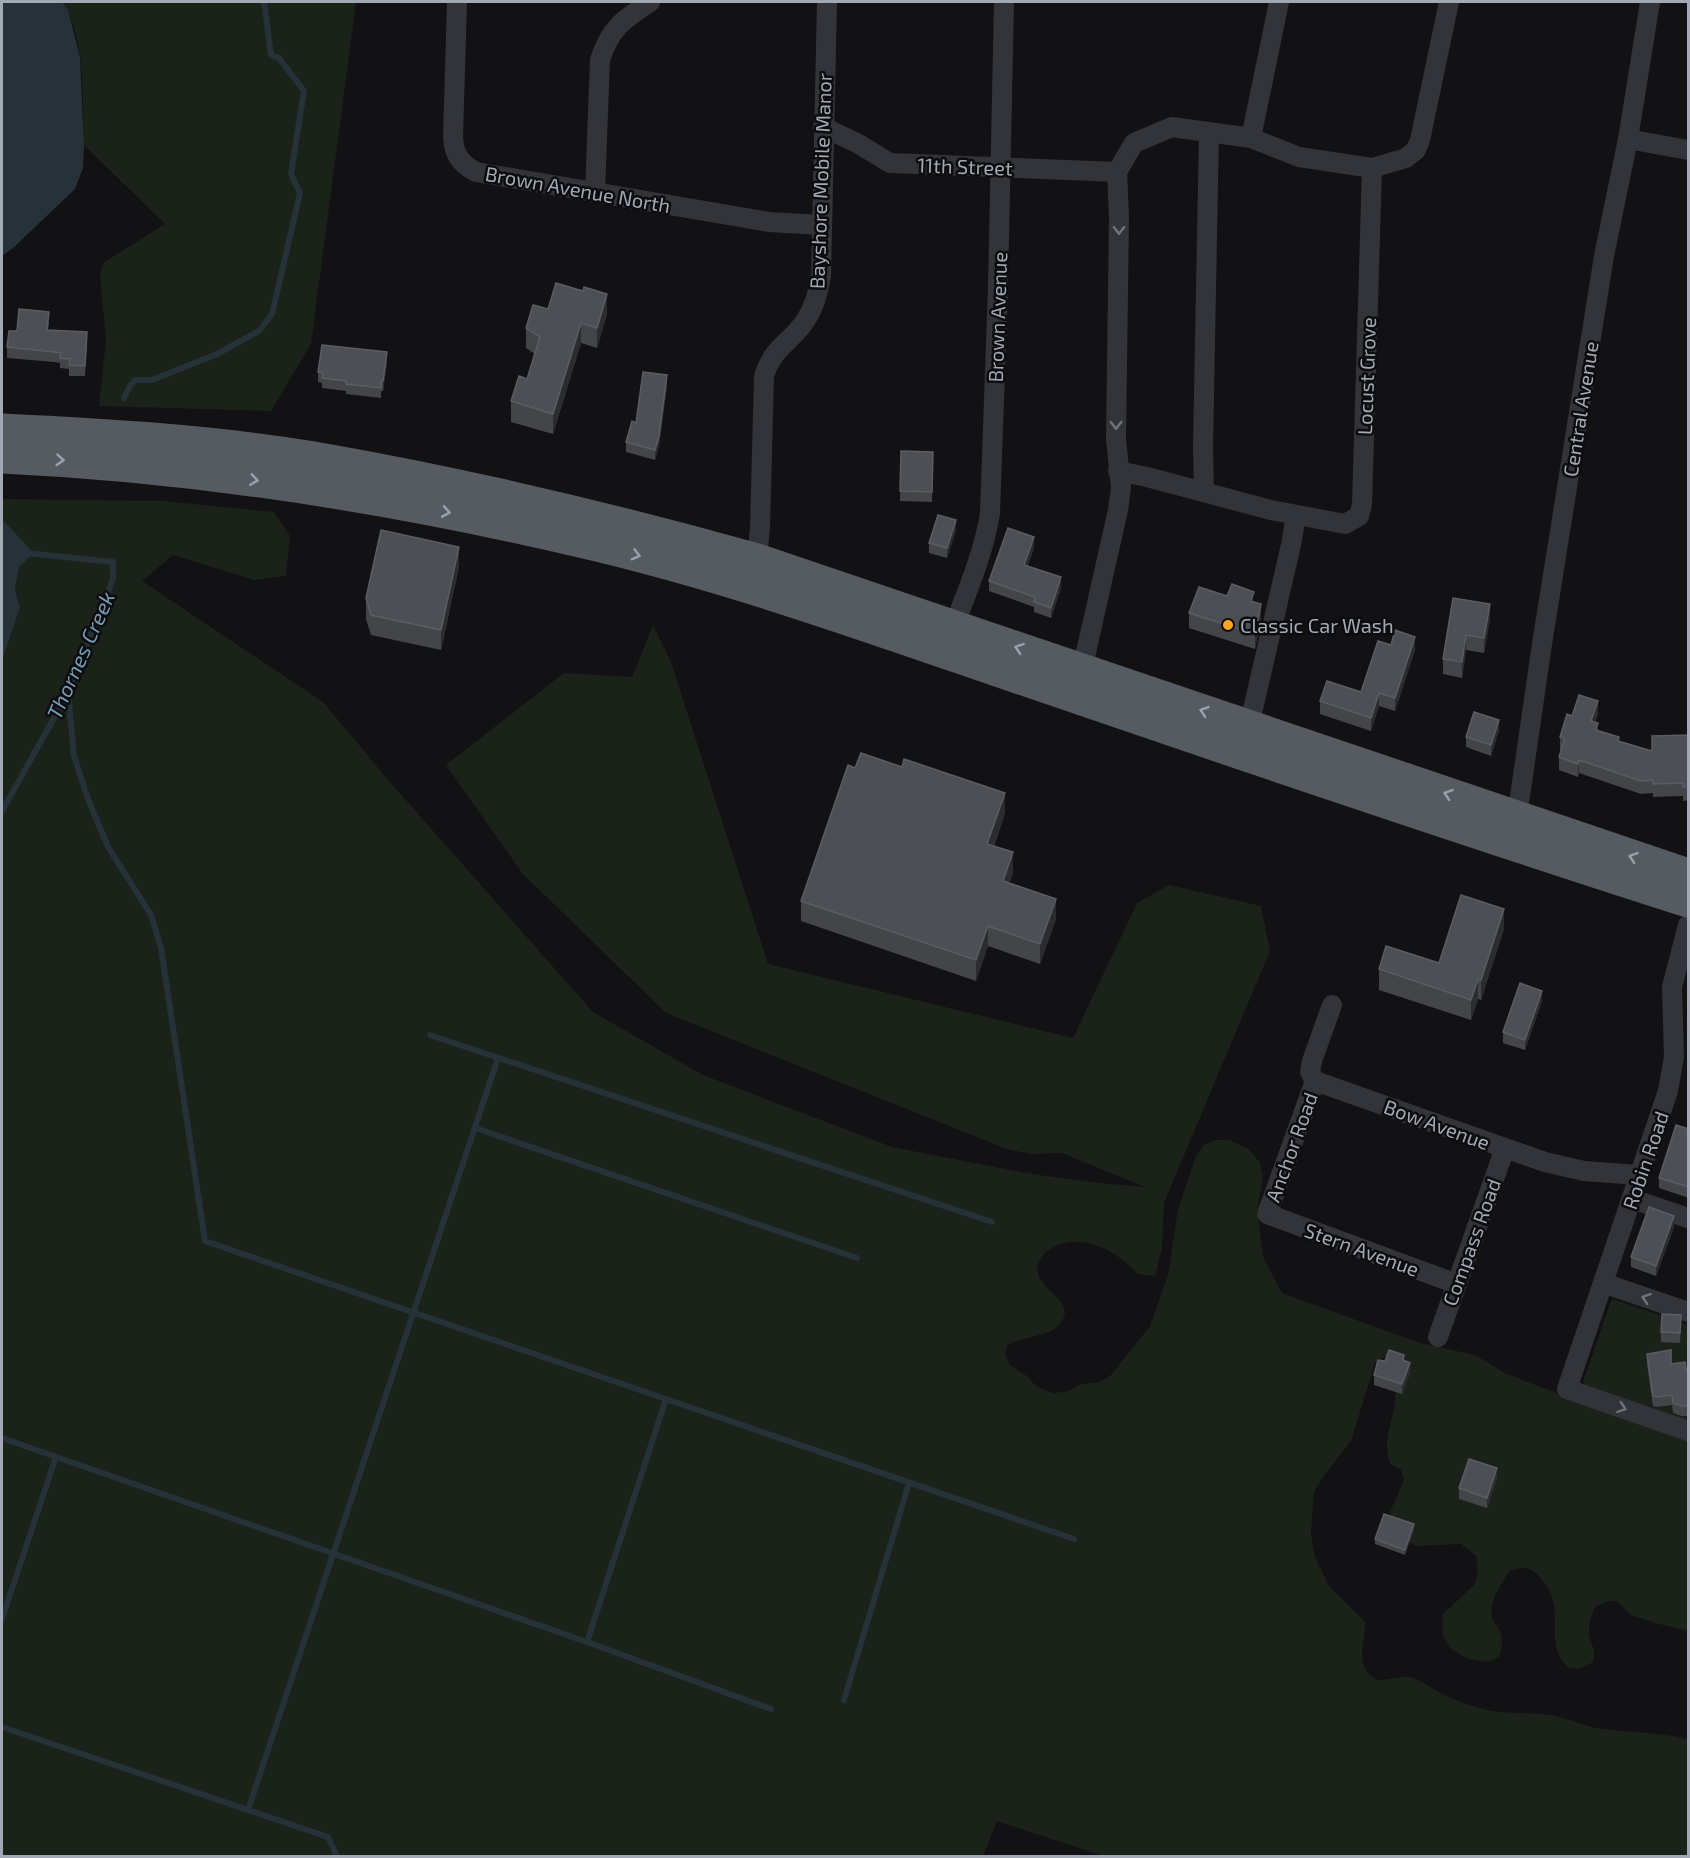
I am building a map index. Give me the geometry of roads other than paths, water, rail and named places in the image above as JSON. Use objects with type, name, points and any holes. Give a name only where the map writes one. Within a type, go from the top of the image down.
[{"type":"highway","points":[[2,430],[99,435],[237,448],[313,458],[464,486],[579,512],[757,560],[1689,875]]},
{"type":"highway","points":[[2,457],[63,460],[192,472],[324,489],[457,514],[599,545],[691,570],[821,611],[1503,842],[1689,902]]},
{"type":"street","name":"Brown Avenue North","points":[[458,2],[453,136],[454,149],[465,166],[476,172],[769,222],[822,225]]},
{"type":"street","points":[[595,192],[600,60],[606,42],[616,27],[650,2]]},
{"type":"street","name":"Bayshore Mobile Manor","points":[[757,560],[764,376],[777,349],[803,324],[812,310],[818,295],[821,276],[827,2]]},
{"type":"street","name":"Brown Avenue","points":[[954,626],[976,566],[988,528],[990,513],[1004,2]]},
{"type":"street","points":[[1251,138],[1279,2]]},
{"type":"street","points":[[1082,670],[1121,488],[1116,439],[1119,217],[1117,172],[1134,143],[1172,127],[1251,138],[1299,157],[1371,168],[1406,158],[1416,150],[1420,140],[1449,2]]},
{"type":"street","name":"Central Avenue","points":[[1517,817],[1602,267],[1628,139],[1650,2]]},
{"type":"street","name":"11th Street","points":[[823,127],[857,143],[890,163],[1117,172]]},
{"type":"street","points":[[1204,492],[1209,132]]},
{"type":"street","points":[[1628,139],[1689,150]]},
{"type":"street","name":"Locust Grove","points":[[1118,471],[1345,524],[1359,516],[1362,505],[1371,168]]},
{"type":"street","points":[[1250,726],[1292,545],[1296,514]]},
{"type":"street","name":"Robin Road","points":[[1689,925],[1671,987],[1674,1057],[1672,1074],[1567,1389],[1689,1431]]},
{"type":"street","points":[[1315,1081],[1310,1072],[1312,1061],[1332,1005]]},
{"type":"street","name":"Bow Avenue","points":[[1315,1081],[1567,1168],[1639,1175]]},
{"type":"street","name":"Anchor Road","points":[[1267,1214],[1315,1081]]},
{"type":"street","name":"Compass Road","points":[[1438,1337],[1505,1148]]},
{"type":"street","points":[[1632,1199],[1689,1218]]},
{"type":"street","name":"Stern Avenue","points":[[1267,1214],[1456,1284]]},
{"type":"street","points":[[1603,1283],[1689,1312]]},
{"type":"waterway","name":"Thornes Creek","points":[[124,398],[135,380],[152,380],[217,354],[259,331],[272,314],[300,193],[291,174],[304,91],[279,58],[271,55],[264,2]]},
{"type":"waterway","name":"Thornes Creek","points":[[2,811],[68,693],[113,579],[113,562],[26,553]]},
{"type":"waterway","points":[[68,693],[74,756],[88,799],[108,847],[151,915],[161,948],[205,1241],[1074,1539]]},
{"type":"waterway","points":[[430,1035],[992,1222]]},
{"type":"waterway","points":[[248,1810],[498,1058]]},
{"type":"waterway","points":[[475,1128],[857,1258]]},
{"type":"waterway","points":[[587,1642],[666,1399]]},
{"type":"waterway","points":[[2,1438],[587,1642],[771,1709]]},
{"type":"waterway","points":[[2,1619],[56,1457]]},
{"type":"waterway","points":[[844,1700],[909,1483]]},
{"type":"waterway","points":[[2,1727],[328,1837],[337,1856]]},
{"type":"place","name":"Classic Car Wash","points":[[1228,625]]}]
